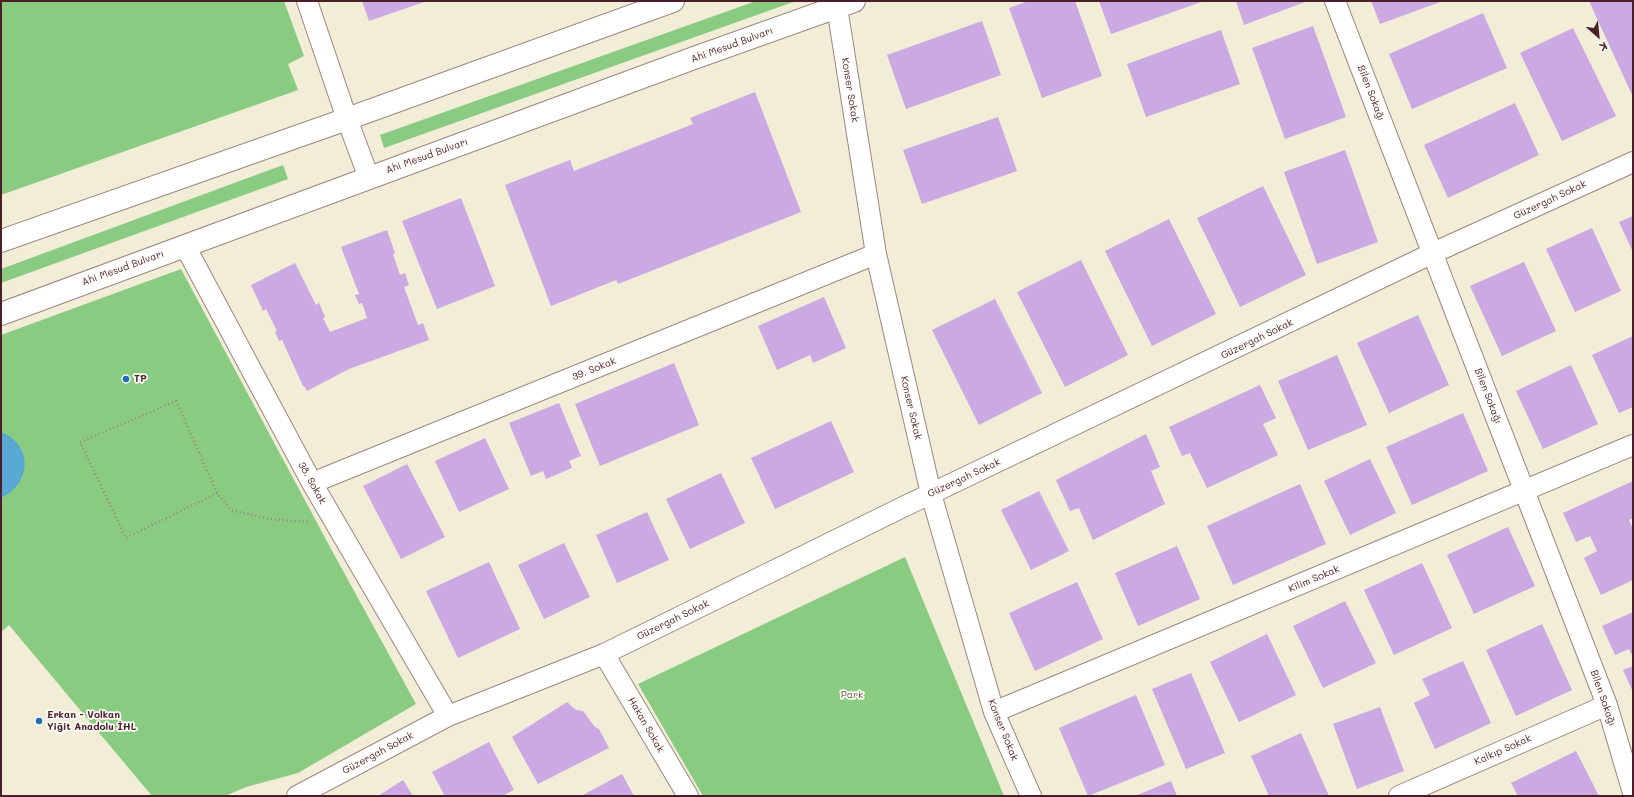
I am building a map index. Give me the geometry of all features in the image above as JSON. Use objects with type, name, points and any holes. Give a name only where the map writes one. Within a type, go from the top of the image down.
[{"type":"main road","points":[[1,241],[347,119],[643,6],[673,1]]},
{"type":"main road","name":"Ahi Mesud Bulvarı","points":[[1,314],[694,58],[846,4]]},
{"type":"street","points":[[306,1],[369,178]]},
{"type":"street","name":"Bilen Sokağı","points":[[1335,1],[1607,705],[1633,793]]},
{"type":"street","name":"Konser Sokak","points":[[846,4],[876,254],[931,494],[994,712],[1031,796]]},
{"type":"street","name":"Güzergah Sokak","points":[[297,796],[448,716],[604,654],[931,494],[1433,253],[1633,162]]},
{"type":"street","name":"38. Sokak","points":[[185,246],[312,483],[448,716]]},
{"type":"street","name":"39. Sokak","points":[[312,483],[876,254]]},
{"type":"street","name":"Kilim Sokak","points":[[994,712],[1633,445]]},
{"type":"street","name":"Hakan Sokak","points":[[604,654],[688,796]]},
{"type":"street","name":"Kalkıp Sokak","points":[[1399,796],[1607,705]]},
{"type":"path","points":[[217,493],[126,538],[80,442],[176,401],[217,493],[231,510],[270,518],[336,525]]},
{"type":"green space","points":[[1,1],[284,1],[304,56],[288,64],[298,90],[1,195]]},
{"type":"green space","points":[[756,1],[796,1],[384,148],[380,135]]},
{"type":"green space","points":[[283,165],[288,179],[1,283],[1,269]]},
{"type":"green space","points":[[181,269],[416,704],[298,773],[246,787],[225,796],[152,796],[9,625],[1,632],[1,335]]},
{"type":"green space","name":"Park","points":[[905,557],[1004,796],[703,796],[638,684]]},
{"type":"water","points":[[1,432],[12,438],[19,446],[25,465],[23,474],[18,484],[11,492],[1,498]]},
{"type":"building","points":[[362,1],[427,1],[369,21]]},
{"type":"building","points":[[1028,1],[1075,1],[1102,76],[1042,98],[1009,8]]},
{"type":"building","points":[[1099,1],[1204,1],[1111,34]]},
{"type":"building","points":[[1236,1],[1305,1],[1305,2],[1244,25]]},
{"type":"building","points":[[1371,1],[1443,1],[1380,24]]},
{"type":"building","points":[[1589,1],[1633,1],[1633,97]]},
{"type":"building","points":[[1483,13],[1507,68],[1412,109],[1389,54]]},
{"type":"building","points":[[982,21],[1001,75],[906,109],[887,55]]},
{"type":"building","points":[[1313,26],[1346,117],[1285,139],[1252,48]]},
{"type":"building","points":[[1573,28],[1616,116],[1562,141],[1520,53]]},
{"type":"building","points":[[1221,30],[1240,84],[1146,117],[1127,64]]},
{"type":"building","points":[[755,92],[801,212],[618,284],[616,280],[551,306],[505,185],[570,160],[574,171],[693,124],[690,118]]},
{"type":"building","points":[[1515,103],[1539,155],[1448,198],[1424,145]]},
{"type":"building","points":[[998,117],[1017,171],[922,204],[903,150]]},
{"type":"building","points":[[1345,150],[1378,242],[1317,264],[1284,172]]},
{"type":"building","points":[[1263,186],[1306,275],[1240,307],[1197,218]]},
{"type":"building","points":[[461,198],[495,286],[437,309],[402,221]]},
{"type":"building","points":[[1633,216],[1633,252],[1619,222]]},
{"type":"building","points":[[1169,219],[1216,314],[1152,346],[1105,251]]},
{"type":"building","points":[[1592,228],[1621,291],[1575,312],[1546,249]]},
{"type":"building","points":[[387,230],[395,253],[393,254],[400,275],[405,273],[409,285],[404,287],[418,325],[423,323],[429,340],[349,369],[307,391],[303,386],[282,340],[279,341],[275,332],[277,331],[266,309],[263,311],[251,285],[295,263],[316,305],[319,303],[325,317],[323,318],[330,332],[367,318],[362,303],[359,304],[355,295],[359,294],[341,247]]},
{"type":"building","points":[[1081,260],[1128,355],[1065,387],[1017,292]]},
{"type":"building","points":[[1524,262],[1556,331],[1502,356],[1470,286]]},
{"type":"building","points":[[824,297],[846,348],[813,363],[810,355],[777,370],[758,326]]},
{"type":"building","points":[[995,299],[1042,393],[979,425],[932,330]]},
{"type":"building","points":[[1418,315],[1449,385],[1389,413],[1357,343]]},
{"type":"building","points":[[1633,336],[1633,407],[1619,413],[1592,355]]},
{"type":"building","points":[[1337,355],[1367,425],[1308,450],[1278,381]]},
{"type":"building","points":[[674,363],[699,425],[600,466],[575,404]]},
{"type":"building","points":[[1571,365],[1598,424],[1543,449],[1516,391]]},
{"type":"building","points":[[1260,385],[1276,418],[1263,424],[1278,455],[1207,488],[1190,453],[1182,456],[1169,427]]},
{"type":"building","points":[[559,403],[581,456],[569,461],[572,468],[546,479],[543,471],[531,476],[509,423]]},
{"type":"building","points":[[1463,413],[1488,471],[1412,505],[1386,447]]},
{"type":"building","points":[[831,421],[854,472],[775,509],[751,458]]},
{"type":"building","points":[[1146,434],[1160,467],[1151,471],[1165,504],[1093,540],[1079,508],[1070,511],[1056,480]]},
{"type":"building","points":[[485,438],[509,489],[459,512],[435,461]]},
{"type":"building","points":[[1370,459],[1396,513],[1350,535],[1324,481]]},
{"type":"building","points":[[407,464],[445,537],[401,559],[363,486]]},
{"type":"building","points":[[721,473],[745,523],[690,549],[666,499]]},
{"type":"building","points":[[1633,481],[1633,518],[1629,520],[1633,529],[1633,580],[1601,595],[1584,558],[1597,551],[1590,536],[1576,542],[1563,513]]},
{"type":"building","points":[[1300,484],[1326,544],[1233,585],[1207,526]]},
{"type":"building","points":[[1039,491],[1069,551],[1031,570],[1001,510]]},
{"type":"building","points":[[647,512],[669,560],[617,583],[596,535]]},
{"type":"building","points":[[1508,527],[1535,586],[1474,614],[1447,555]]},
{"type":"building","points":[[564,543],[590,597],[544,619],[518,565]]},
{"type":"building","points":[[1177,546],[1200,599],[1138,626],[1115,573]]},
{"type":"building","points":[[489,562],[520,629],[458,658],[426,591]]},
{"type":"building","points":[[1422,563],[1452,628],[1394,655],[1364,590]]},
{"type":"building","points":[[1077,582],[1103,639],[1035,671],[1009,613]]},
{"type":"building","points":[[1345,601],[1376,663],[1323,688],[1293,626]]},
{"type":"building","points":[[1633,612],[1633,657],[1629,649],[1615,655],[1602,626]]},
{"type":"building","points":[[1542,624],[1572,690],[1516,716],[1486,650]]},
{"type":"building","points":[[1267,634],[1296,695],[1239,722],[1210,662]]},
{"type":"building","points":[[1463,661],[1491,723],[1435,749],[1414,703],[1430,695],[1422,679]]},
{"type":"building","points":[[1633,666],[1633,692],[1623,670]]},
{"type":"building","points":[[1191,673],[1225,753],[1186,769],[1152,689]]},
{"type":"building","points":[[1136,695],[1165,765],[1088,796],[1059,728]]},
{"type":"building","points":[[567,702],[576,710],[583,711],[595,727],[599,729],[609,748],[538,784],[512,737]]},
{"type":"building","points":[[1380,707],[1404,771],[1357,789],[1333,724]]},
{"type":"building","points":[[1301,733],[1329,796],[1269,796],[1251,756]]},
{"type":"building","points":[[489,742],[514,790],[502,796],[445,796],[432,772]]},
{"type":"building","points":[[1576,751],[1599,796],[1518,796],[1511,783]]},
{"type":"building","points":[[622,774],[634,796],[581,796]]},
{"type":"building","points":[[403,780],[413,796],[378,796]]},
{"type":"building","points":[[1171,781],[1177,796],[1135,796]]},
{"type":"place","name":"TP","points":[[126,379]]},
{"type":"place","name":"Erkan - Volkan Yiğit Anadolu İHL","points":[[39,721]]}]
